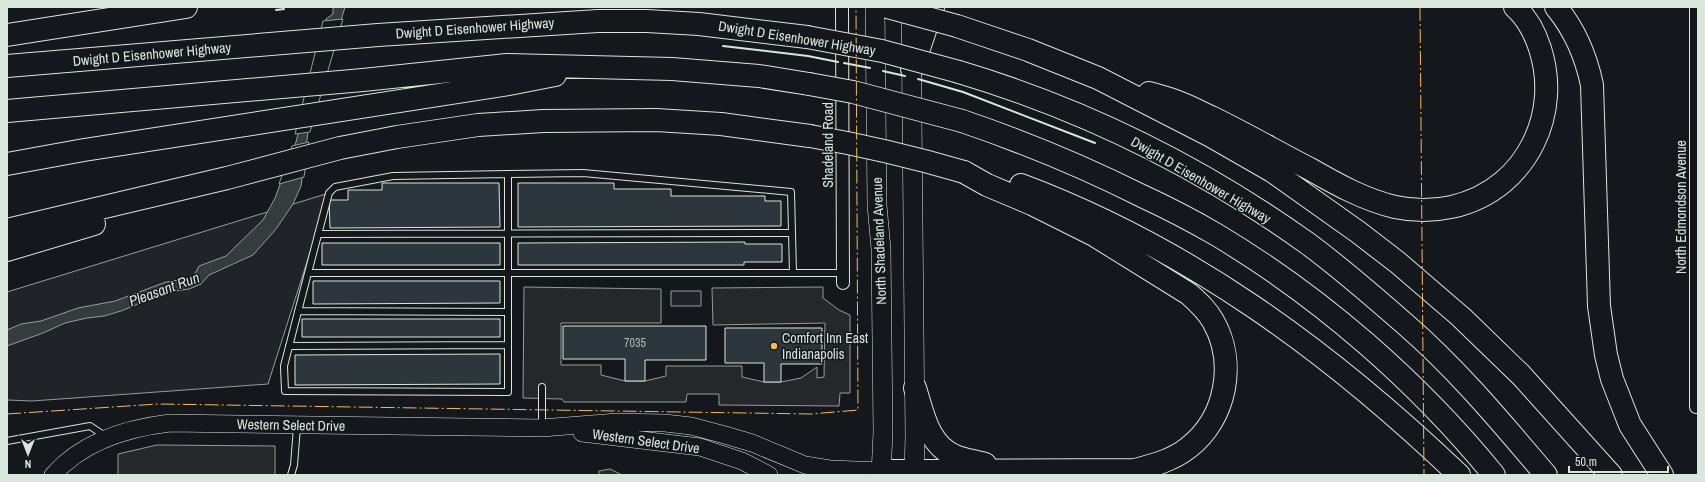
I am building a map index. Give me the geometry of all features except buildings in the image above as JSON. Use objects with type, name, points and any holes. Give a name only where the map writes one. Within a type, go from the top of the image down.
[{"type":"highway","points":[[7,35],[186,7]]},
{"type":"highway","points":[[887,7],[957,26],[1028,50],[1098,78],[1179,102],[1230,127],[1347,189],[1374,200],[1396,207],[1441,210],[1464,204],[1478,198],[1509,177],[1524,159],[1539,132],[1543,118],[1546,95],[1544,64],[1534,35],[1522,15],[1515,7]]},
{"type":"highway","points":[[912,69],[933,7]]},
{"type":"highway","points":[[1556,7],[1568,23],[1580,45],[1592,85],[1599,306],[1606,355],[1618,396],[1630,425],[1642,446],[1662,475]]},
{"type":"highway","name":"Dwight D Eisenhower Highway","points":[[7,66],[378,35],[623,20],[699,24],[807,37],[882,51],[960,72],[1018,91],[1048,103],[1147,147],[1207,180],[1284,227],[1337,266],[1406,324],[1479,397],[1546,475]]},
{"type":"highway","points":[[7,111],[363,80],[507,65],[600,67],[726,73],[809,84],[853,92],[962,120],[1047,152],[1131,190],[1218,236],[1276,274],[1334,317],[1403,378],[1447,421],[1494,475]]},
{"type":"highway","points":[[7,164],[77,151],[510,84],[600,67]]},
{"type":"highway","points":[[1098,78],[1211,136],[1272,171],[1358,232],[1397,262],[1476,331],[1521,375],[1611,475]]},
{"type":"highway","points":[[7,250],[138,211],[250,171],[340,148],[447,129],[478,125],[550,120],[618,119],[688,121],[747,127],[810,136],[900,154],[964,172],[991,173],[1067,203],[1142,238],[1202,272],[1329,362],[1368,393],[1459,475]]},
{"type":"highway","points":[[881,473],[1135,470],[1177,456],[1187,449],[1201,436],[1215,416],[1225,387],[1225,356],[1219,332],[1202,306],[1184,290],[1094,235],[1032,204],[987,185],[964,172]]},
{"type":"highway","points":[[7,230],[227,178]]},
{"type":"highway","points":[[914,388],[934,441],[946,452],[960,458],[1016,471]]},
{"type":"main road","name":"North Shadeland Avenue","points":[[875,7],[877,205],[881,257],[883,432],[881,473]]},
{"type":"main road","points":[[911,7],[914,473]]},
{"type":"street","name":"Shadeland Road","points":[[842,7],[843,278]]},
{"type":"street","name":"North Edmondson Avenue","points":[[1696,7],[1697,406]]},
{"type":"street","name":"Western Select Drive","points":[[53,475],[74,457],[92,445],[107,438],[134,428],[170,423],[542,428],[617,422],[691,426],[752,443],[805,466],[881,473]]},
{"type":"street","name":"Western Select Drive","points":[[542,428],[700,447],[742,461],[769,475]]},
{"type":"lane","points":[[508,174],[508,392],[285,391],[284,366],[329,193],[335,187],[393,176],[508,174],[584,173],[791,192],[792,273]]},
{"type":"lane","points":[[318,234],[792,233]]},
{"type":"lane","points":[[308,273],[792,273],[843,278]]},
{"type":"lane","points":[[298,311],[508,312]]},
{"type":"lane","points":[[289,346],[508,345]]},
{"type":"lane","points":[[542,387],[542,428]]},
{"type":"lane","points":[[291,475],[294,465],[297,425]]},
{"type":"lane","points":[[7,441],[90,426],[107,438]]},
{"type":"shaded area","points":[[329,193],[268,384],[32,401],[7,400],[7,292]]},
{"type":"shaded area","points":[[524,287],[661,289],[661,323],[561,323],[561,365],[601,365],[601,375],[625,381],[645,381],[666,376],[666,366],[742,366],[742,377],[764,382],[781,382],[801,378],[817,367],[817,378],[824,377],[825,323],[713,325],[712,288],[823,287],[823,298],[839,310],[850,315],[850,393],[840,393],[839,406],[719,405],[719,394],[687,394],[686,402],[564,402],[562,399],[523,398]]},
{"type":"shaded area","points":[[671,291],[701,291],[701,306],[671,306]]},
{"type":"shaded area","points":[[157,445],[275,446],[275,475],[118,475],[118,454]]},
{"type":"shaded area","points":[[610,469],[622,475],[599,475],[599,471]]},
{"type":"water","name":"Pleasant Run","points":[[333,7],[345,7],[308,132],[301,186],[293,204],[276,229],[253,255],[209,275],[201,284],[189,289],[168,292],[121,311],[104,316],[65,323],[7,346],[7,330],[21,324],[41,321],[78,308],[115,301],[166,282],[193,278],[199,266],[226,256],[263,220],[275,198],[296,142],[326,19],[333,14]]},
{"type":"pier","points":[[343,19],[310,132],[295,134],[323,21]]},
{"type":"pier","points":[[309,142],[304,177],[279,184],[292,146]]},
{"type":"wall","points":[[276,10],[284,9]]},
{"type":"wall","points":[[723,46],[808,56],[838,62]]},
{"type":"wall","points":[[844,63],[870,68]]},
{"type":"wall","points":[[883,71],[905,76]]},
{"type":"wall","points":[[918,79],[963,92],[1095,143]]},
{"type":"power","points":[[7,414],[158,404],[811,414],[858,410],[856,7]]},
{"type":"power","points":[[1420,7],[1424,475]]},
{"type":"place","name":"Comfort Inn East Indianapolis","points":[[774,346]]}]
